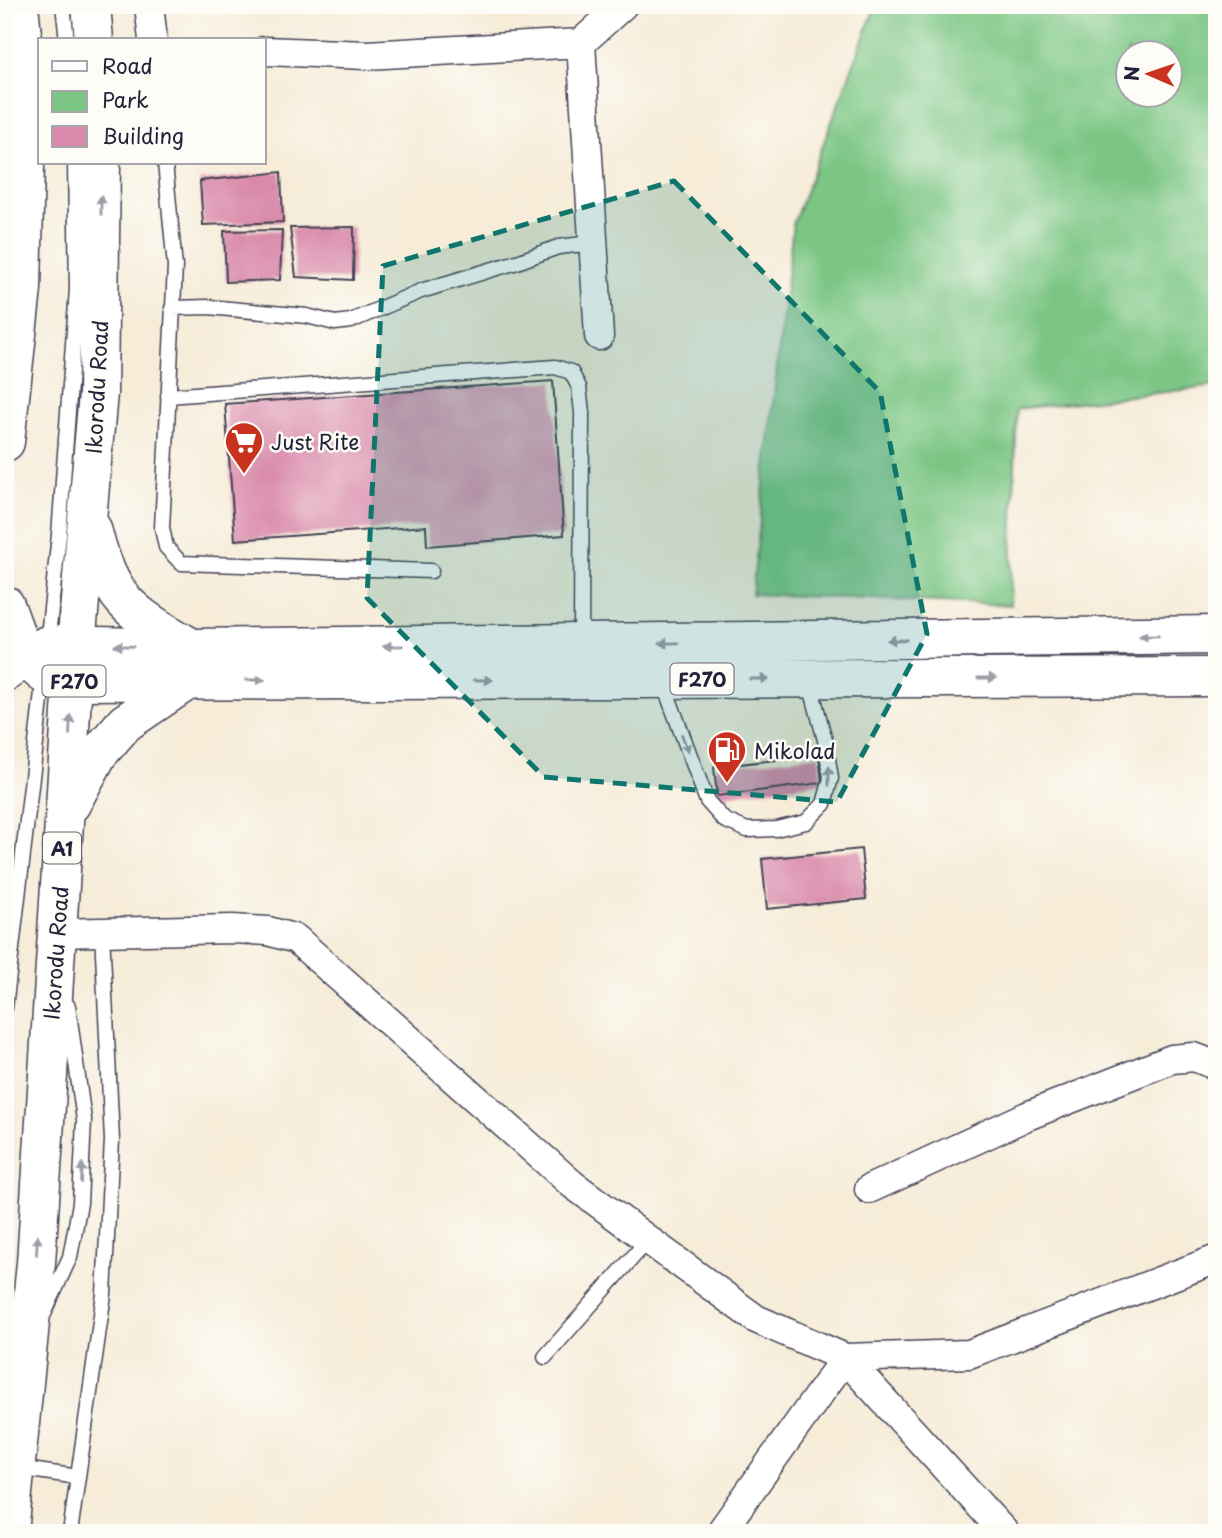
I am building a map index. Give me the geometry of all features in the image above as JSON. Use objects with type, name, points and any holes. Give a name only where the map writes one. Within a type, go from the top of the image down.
[{"type":"main road","points":[[91,5],[94,38]]},
{"type":"main road","points":[[5,442],[22,289],[27,83],[16,14]]},
{"type":"main road","name":"Ikorodu Road","points":[[9,1533],[36,1263],[65,815],[45,662],[88,515],[98,393],[101,164]]},
{"type":"main road","points":[[65,815],[98,754],[125,723],[190,664],[153,625],[127,606],[113,587],[99,555],[88,515]]},
{"type":"main road","name":"F270","points":[[5,605],[45,662],[661,679],[1217,677]]},
{"type":"main road","name":"F270","points":[[190,664],[580,644],[1217,635]]},
{"type":"street","points":[[149,5],[153,38]]},
{"type":"street","points":[[266,51],[367,55],[581,43],[624,5]]},
{"type":"street","points":[[581,43],[599,335]]},
{"type":"street","points":[[56,933],[244,930],[268,931],[296,939],[572,1184],[756,1319],[845,1357],[969,1354],[1217,1259]]},
{"type":"street","points":[[869,1189],[1027,1116],[1172,1059],[1194,1057],[1217,1068]]},
{"type":"street","points":[[720,1533],[845,1357]]},
{"type":"street","points":[[845,1357],[1005,1533]]},
{"type":"lane","points":[[63,5],[67,38]]},
{"type":"lane","points":[[5,1008],[59,535],[77,289],[75,164]]},
{"type":"lane","points":[[165,164],[175,267],[162,528],[166,547],[181,563],[431,571]]},
{"type":"lane","points":[[172,308],[208,307],[307,316],[335,323],[351,321],[421,291],[558,247],[593,243]]},
{"type":"lane","points":[[168,396],[555,368],[571,372],[579,387],[582,412],[580,644]]},
{"type":"lane","points":[[661,679],[707,801],[724,821],[747,830],[776,829],[806,822],[824,804],[831,778],[825,740],[808,678]]},
{"type":"lane","points":[[70,1533],[104,1294],[112,1140],[102,932]]},
{"type":"lane","points":[[545,1357],[648,1240]]},
{"type":"lane","points":[[15,1467],[78,1477]]},
{"type":"highlighted area","points":[[674,181],[880,392],[927,634],[837,802],[544,777],[367,598],[383,266]]},
{"type":"green space","points":[[876,5],[1217,5],[1217,386],[1017,409],[1010,605],[752,594],[793,224]]},
{"type":"building","points":[[281,172],[283,222],[203,225],[200,181]]},
{"type":"building","points":[[354,227],[353,280],[296,277],[290,228]]},
{"type":"building","points":[[282,230],[280,280],[226,282],[224,231]]},
{"type":"building","points":[[553,381],[564,535],[427,546],[426,526],[235,540],[225,404]]},
{"type":"building","points":[[819,755],[822,783],[717,796],[714,767]]},
{"type":"building","points":[[861,849],[866,899],[767,909],[762,859]]},
{"type":"place","name":"Just Rite","points":[[244,475]]},
{"type":"place","name":"Mikolad","points":[[727,784]]}]
